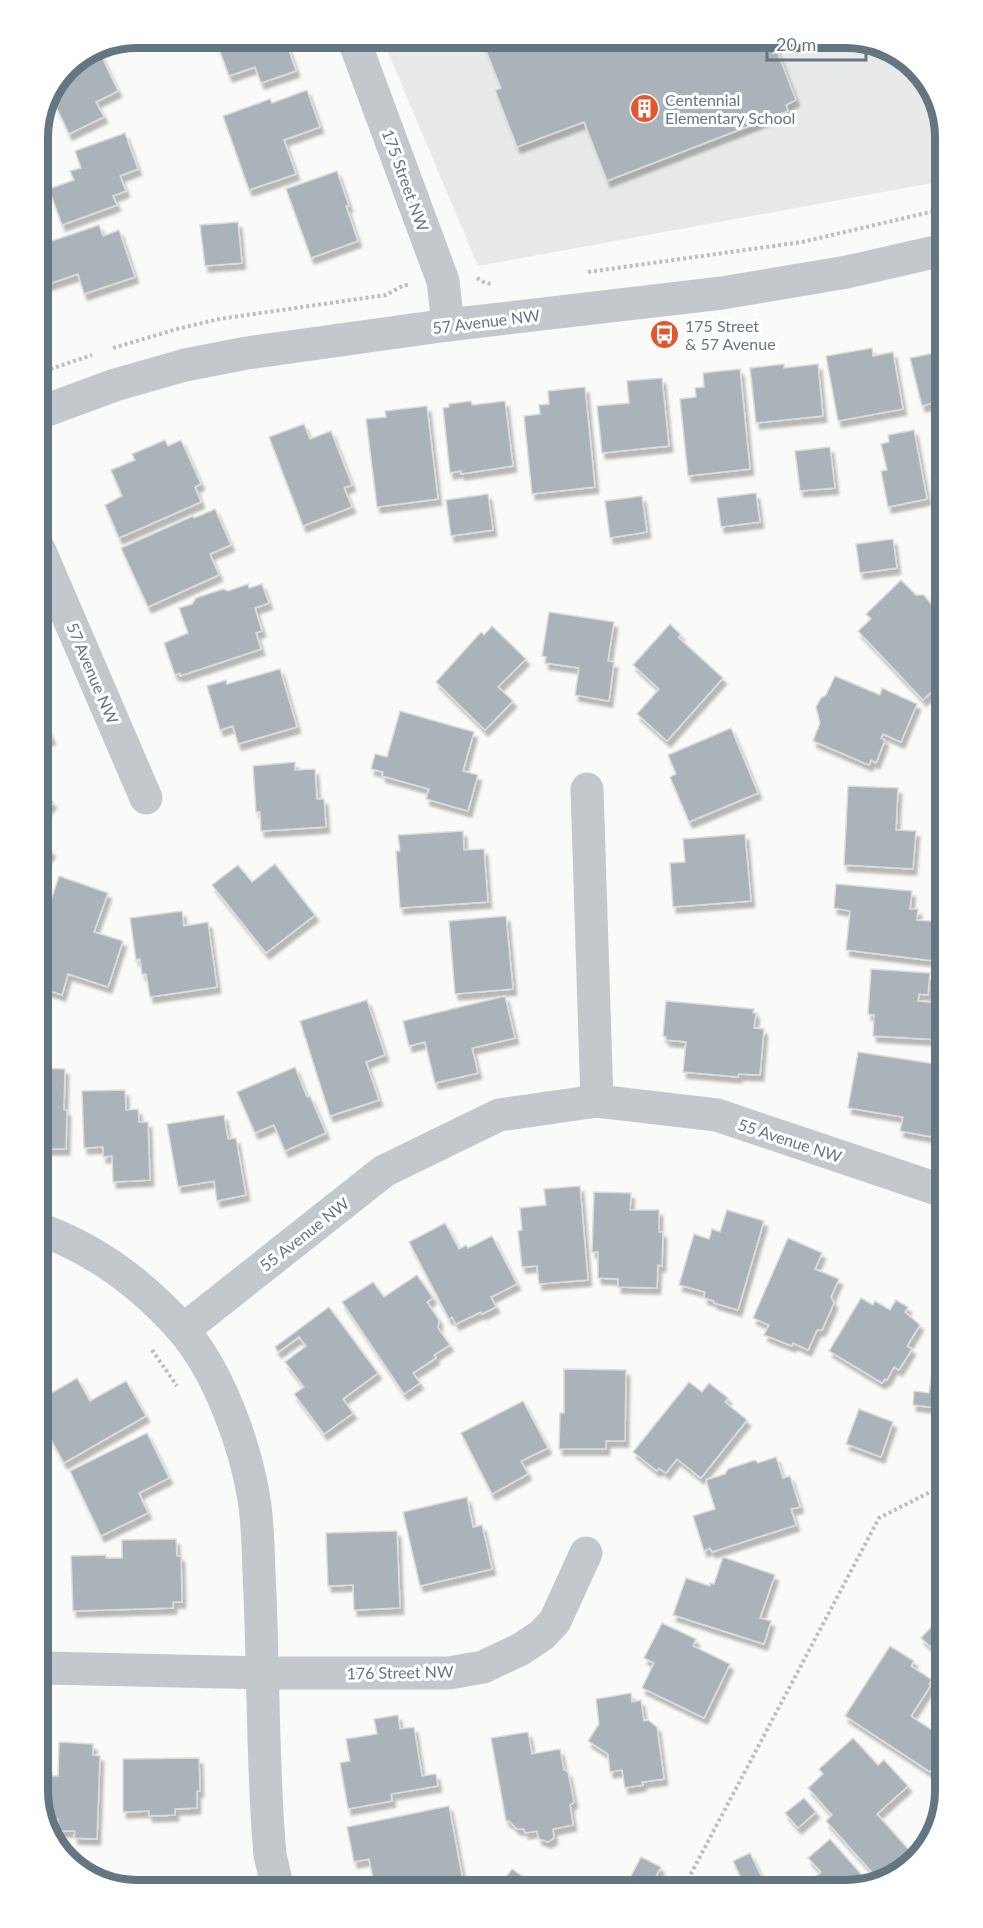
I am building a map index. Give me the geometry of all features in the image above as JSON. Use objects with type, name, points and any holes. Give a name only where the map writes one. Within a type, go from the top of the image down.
[{"type":"street","name":"175 Street NW","points":[[357,48],[443,281],[448,325]]},
{"type":"street","name":"57 Avenue NW","points":[[48,410],[115,385],[185,365],[247,353],[448,325],[722,293],[847,272],[935,252]]},
{"type":"street","name":"57 Avenue NW","points":[[48,570],[146,798]]},
{"type":"street","points":[[587,789],[597,1101]]},
{"type":"street","name":"55 Avenue NW","points":[[183,1330],[384,1171],[499,1115],[597,1101],[717,1115],[935,1188]]},
{"type":"street","points":[[48,1232],[60,1236],[99,1258],[133,1282],[183,1330],[214,1380],[233,1424],[247,1467],[254,1499],[264,1673],[267,1820],[270,1855],[276,1880]]},
{"type":"street","name":"176 Street NW","points":[[48,1668],[264,1673],[449,1673],[483,1667],[521,1649],[542,1635],[555,1621],[586,1553]]},
{"type":"path","points":[[583,273],[801,242],[935,211]]},
{"type":"path","points":[[476,278],[486,284],[503,283]]},
{"type":"path","points":[[147,1344],[183,1395]]},
{"type":"path","points":[[688,1880],[879,1518],[935,1490]]},
{"type":"shaded area","points":[[386,48],[852,48],[880,55],[900,66],[917,83],[928,103],[935,137],[935,183],[478,266]]},
{"type":"building","points":[[219,48],[288,48],[296,71],[261,83],[255,67],[229,76]]},
{"type":"building","name":"Centennial Elementary School","points":[[485,48],[776,48],[796,100],[786,105],[788,111],[607,181],[584,122],[517,147],[495,90],[501,88]]},
{"type":"building","points":[[101,56],[118,91],[96,102],[104,117],[69,134],[55,103],[63,87],[74,74],[87,63]]},
{"type":"building","points":[[307,90],[320,127],[284,140],[296,174],[249,190],[223,116],[270,99],[272,103]]},
{"type":"building","points":[[125,133],[138,169],[120,176],[126,191],[113,196],[117,205],[62,225],[49,189],[74,180],[70,171],[81,168],[75,151]]},
{"type":"building","points":[[337,171],[358,241],[311,258],[286,189]]},
{"type":"building","points":[[238,222],[242,263],[205,266],[200,225]]},
{"type":"building","points":[[99,225],[103,236],[119,230],[135,277],[84,294],[78,274],[48,284],[48,242]]},
{"type":"building","points":[[872,348],[873,356],[893,352],[903,409],[838,421],[826,356]]},
{"type":"building","points":[[935,353],[935,402],[922,406],[910,358]]},
{"type":"building","points":[[784,364],[784,368],[818,364],[823,416],[756,423],[750,368]]},
{"type":"building","points":[[740,369],[750,469],[688,476],[680,399],[696,397],[695,388],[704,387],[703,373]]},
{"type":"building","points":[[662,378],[669,446],[602,453],[597,406],[629,403],[627,381]]},
{"type":"building","points":[[585,387],[595,487],[532,494],[524,416],[540,414],[539,405],[549,404],[548,391]]},
{"type":"building","points":[[471,401],[472,405],[505,401],[513,466],[461,474],[461,471],[450,473],[443,408],[449,407],[449,404]]},
{"type":"building","points":[[427,406],[438,499],[377,507],[366,419],[386,417],[385,411]]},
{"type":"building","points":[[304,424],[310,439],[331,431],[352,485],[344,488],[352,507],[303,526],[269,437]]},
{"type":"building","points":[[914,430],[927,499],[888,507],[881,471],[887,470],[881,444],[889,442],[888,435]]},
{"type":"building","points":[[165,440],[168,446],[181,440],[201,484],[195,487],[201,502],[119,538],[105,505],[122,496],[111,470],[135,460],[132,454]]},
{"type":"building","points":[[830,447],[835,488],[800,491],[795,451]]},
{"type":"building","points":[[756,493],[760,522],[721,527],[717,498]]},
{"type":"building","points":[[488,494],[493,530],[451,536],[446,500]]},
{"type":"building","points":[[642,496],[647,532],[610,538],[605,501]]},
{"type":"building","points":[[215,509],[231,545],[210,554],[219,575],[148,607],[121,548],[193,516],[194,518]]},
{"type":"building","points":[[893,539],[897,568],[860,573],[856,544]]},
{"type":"building","points":[[901,580],[916,595],[924,595],[935,609],[935,655],[933,657],[935,659],[935,689],[923,700],[858,631],[871,619],[866,614]]},
{"type":"building","points":[[248,584],[249,588],[262,584],[269,603],[255,608],[262,631],[256,633],[261,649],[180,676],[180,673],[175,675],[164,643],[188,633],[179,608],[192,604],[196,598]]},
{"type":"building","points":[[549,612],[614,622],[608,661],[614,662],[609,701],[575,695],[579,668],[545,663],[546,657],[542,656]]},
{"type":"building","points":[[670,624],[681,635],[678,637],[723,678],[667,741],[637,714],[659,689],[633,665]]},
{"type":"building","points":[[492,626],[526,659],[498,687],[513,701],[485,730],[436,682],[481,632],[484,635]]},
{"type":"building","points":[[280,669],[297,727],[238,744],[233,726],[220,730],[207,686],[226,680],[227,684]]},
{"type":"building","points":[[835,676],[880,695],[882,688],[917,704],[901,742],[883,734],[881,738],[885,740],[876,763],[871,760],[869,765],[813,741],[820,723],[816,707],[821,698],[826,695]]},
{"type":"building","points":[[400,711],[474,732],[463,771],[478,775],[468,811],[426,799],[429,789],[382,776],[383,772],[371,769],[375,754],[387,757]]},
{"type":"building","points":[[731,728],[758,793],[689,822],[670,777],[676,774],[668,755]]},
{"type":"building","points":[[295,762],[295,770],[315,769],[317,799],[324,799],[326,827],[261,831],[260,812],[256,812],[253,766]]},
{"type":"building","points":[[848,786],[898,788],[896,830],[916,831],[913,869],[844,865]]},
{"type":"building","points":[[48,798],[53,802],[48,808]]},
{"type":"building","points":[[463,831],[464,850],[484,849],[488,902],[400,908],[396,851],[400,851],[398,835]]},
{"type":"building","points":[[745,834],[751,901],[673,907],[670,863],[685,862],[683,839]]},
{"type":"building","points":[[275,864],[315,915],[266,953],[212,885],[238,865],[252,882]]},
{"type":"building","points":[[59,876],[108,893],[94,932],[123,941],[108,987],[68,974],[62,995],[48,990],[48,910]]},
{"type":"building","points":[[836,884],[912,891],[910,909],[918,909],[917,920],[935,921],[935,961],[846,950],[850,911],[834,908]]},
{"type":"building","points":[[182,911],[184,926],[208,922],[217,987],[150,997],[146,974],[142,974],[140,959],[136,960],[130,918]]},
{"type":"building","points":[[506,916],[513,989],[455,994],[449,921]]},
{"type":"building","points":[[871,969],[930,973],[928,995],[919,994],[918,1001],[935,1002],[935,1040],[873,1036],[874,1015],[868,1014]]},
{"type":"building","points":[[505,996],[515,1038],[472,1048],[478,1073],[435,1083],[425,1042],[409,1046],[403,1021]]},
{"type":"building","points":[[367,1000],[385,1055],[366,1062],[379,1100],[330,1116],[300,1021]]},
{"type":"building","points":[[666,1001],[754,1009],[753,1013],[756,1013],[754,1028],[764,1029],[760,1075],[739,1074],[738,1077],[683,1072],[686,1042],[666,1040],[663,1036]]},
{"type":"building","points":[[858,1052],[935,1064],[935,1138],[900,1131],[903,1117],[848,1108]]},
{"type":"building","points":[[295,1067],[307,1097],[310,1096],[326,1133],[285,1151],[274,1125],[255,1133],[237,1092]]},
{"type":"building","points":[[48,1068],[65,1069],[66,1149],[48,1149]]},
{"type":"building","points":[[125,1090],[126,1110],[138,1109],[139,1122],[148,1122],[150,1180],[113,1182],[112,1156],[103,1157],[103,1147],[84,1148],[82,1091]]},
{"type":"building","points":[[224,1115],[228,1139],[236,1138],[246,1195],[217,1201],[214,1181],[178,1187],[167,1124]]},
{"type":"building","points":[[580,1186],[588,1280],[539,1284],[537,1266],[522,1267],[518,1231],[522,1230],[520,1208],[546,1205],[544,1189]]},
{"type":"building","points":[[594,1192],[631,1193],[630,1210],[659,1210],[659,1232],[663,1232],[662,1266],[658,1265],[657,1288],[618,1287],[618,1279],[598,1278],[598,1252],[592,1252]]},
{"type":"building","points":[[727,1210],[764,1221],[738,1310],[704,1298],[705,1292],[679,1285],[694,1234],[709,1239],[712,1229],[720,1232]]},
{"type":"building","points":[[445,1223],[459,1249],[466,1245],[468,1248],[492,1236],[517,1284],[491,1297],[496,1307],[456,1324],[452,1317],[449,1319],[409,1242]]},
{"type":"building","points":[[788,1238],[822,1253],[815,1269],[839,1279],[831,1297],[834,1303],[822,1330],[817,1330],[808,1350],[764,1335],[769,1325],[753,1318]]},
{"type":"building","points":[[417,1275],[433,1298],[427,1302],[439,1320],[438,1328],[450,1345],[434,1355],[436,1358],[413,1373],[420,1383],[404,1394],[342,1302],[373,1282],[384,1297]]},
{"type":"building","points":[[861,1298],[873,1305],[875,1301],[890,1310],[896,1300],[908,1307],[905,1312],[920,1325],[907,1346],[912,1349],[899,1370],[894,1367],[887,1380],[885,1379],[882,1383],[829,1351]]},
{"type":"building","points":[[329,1307],[378,1373],[343,1399],[353,1413],[324,1434],[294,1394],[304,1387],[285,1362],[306,1346],[299,1337],[278,1352],[275,1347]]},
{"type":"building","points":[[935,1351],[935,1408],[913,1405],[914,1391],[929,1393]]},
{"type":"building","points":[[564,1369],[626,1370],[625,1441],[606,1441],[606,1449],[559,1449],[560,1413],[564,1413]]},
{"type":"building","points":[[77,1378],[90,1401],[126,1381],[146,1416],[64,1463],[48,1434],[48,1395]]},
{"type":"building","points":[[689,1382],[702,1392],[709,1383],[728,1398],[725,1402],[747,1420],[701,1478],[677,1459],[666,1473],[659,1468],[657,1471],[633,1452]]},
{"type":"building","points":[[523,1401],[548,1448],[521,1461],[528,1474],[492,1494],[461,1433]]},
{"type":"building","points":[[859,1409],[893,1422],[881,1457],[846,1444]]},
{"type":"building","points":[[147,1433],[169,1478],[139,1493],[148,1513],[101,1536],[70,1471]]},
{"type":"building","points":[[776,1457],[783,1478],[790,1476],[800,1507],[791,1509],[796,1525],[712,1552],[710,1548],[704,1551],[693,1516],[715,1509],[706,1480],[725,1474],[728,1469],[755,1460],[758,1463]]},
{"type":"building","points":[[467,1497],[473,1527],[482,1525],[492,1569],[420,1586],[403,1512]]},
{"type":"building","points":[[397,1531],[400,1608],[354,1610],[353,1585],[328,1586],[326,1533]]},
{"type":"building","points":[[176,1539],[177,1556],[181,1556],[182,1602],[173,1602],[173,1608],[73,1611],[71,1556],[106,1555],[106,1558],[122,1558],[122,1540]]},
{"type":"building","points":[[723,1557],[775,1575],[760,1618],[771,1621],[764,1644],[673,1615],[686,1578],[710,1586],[710,1583],[714,1584]]},
{"type":"building","points":[[662,1623],[696,1639],[693,1646],[730,1664],[704,1718],[642,1688],[654,1663],[644,1658]]},
{"type":"building","points":[[935,1623],[935,1651],[921,1638]]},
{"type":"building","points":[[890,1646],[914,1661],[911,1666],[932,1680],[911,1716],[935,1732],[935,1764],[930,1772],[845,1716]]},
{"type":"building","points":[[631,1693],[632,1702],[641,1700],[644,1721],[648,1720],[657,1727],[664,1779],[642,1782],[643,1785],[625,1788],[622,1770],[610,1772],[608,1754],[588,1741],[599,1724],[596,1699]]},
{"type":"building","points":[[398,1715],[400,1729],[414,1727],[422,1776],[436,1774],[438,1786],[391,1794],[392,1801],[348,1809],[340,1763],[350,1761],[346,1739],[377,1734],[374,1719]]},
{"type":"building","points":[[528,1732],[532,1754],[560,1749],[564,1770],[568,1772],[574,1802],[570,1805],[573,1825],[553,1829],[554,1838],[548,1842],[539,1839],[537,1831],[525,1833],[524,1829],[517,1829],[506,1821],[491,1738]]},
{"type":"building","points":[[853,1738],[878,1765],[884,1760],[908,1786],[877,1814],[909,1850],[889,1869],[874,1875],[826,1821],[832,1815],[808,1788],[823,1774],[819,1769]]},
{"type":"building","points":[[59,1742],[93,1744],[93,1755],[100,1756],[97,1839],[74,1838],[75,1831],[58,1831],[58,1819],[53,1819],[50,1809],[48,1772],[52,1773],[52,1776],[58,1776]]},
{"type":"building","points":[[199,1758],[200,1791],[197,1791],[197,1808],[175,1809],[175,1815],[149,1816],[149,1811],[123,1812],[123,1759]]},
{"type":"building","points":[[804,1798],[816,1812],[798,1828],[785,1813]]},
{"type":"building","points":[[449,1806],[463,1880],[373,1880],[369,1859],[354,1862],[347,1827]]},
{"type":"building","points":[[830,1839],[864,1878],[812,1880],[821,1872],[808,1858]]},
{"type":"building","points":[[750,1853],[763,1880],[742,1880],[733,1861]]},
{"type":"building","points":[[641,1857],[661,1867],[654,1880],[640,1880],[631,1876]]},
{"type":"building","points":[[512,1869],[528,1880],[504,1880]]},
{"type":"place","name":"Centennial Elementary School","points":[[644,108]]},
{"type":"place","name":"175 Street & 57 Avenue","points":[[664,334]]}]
